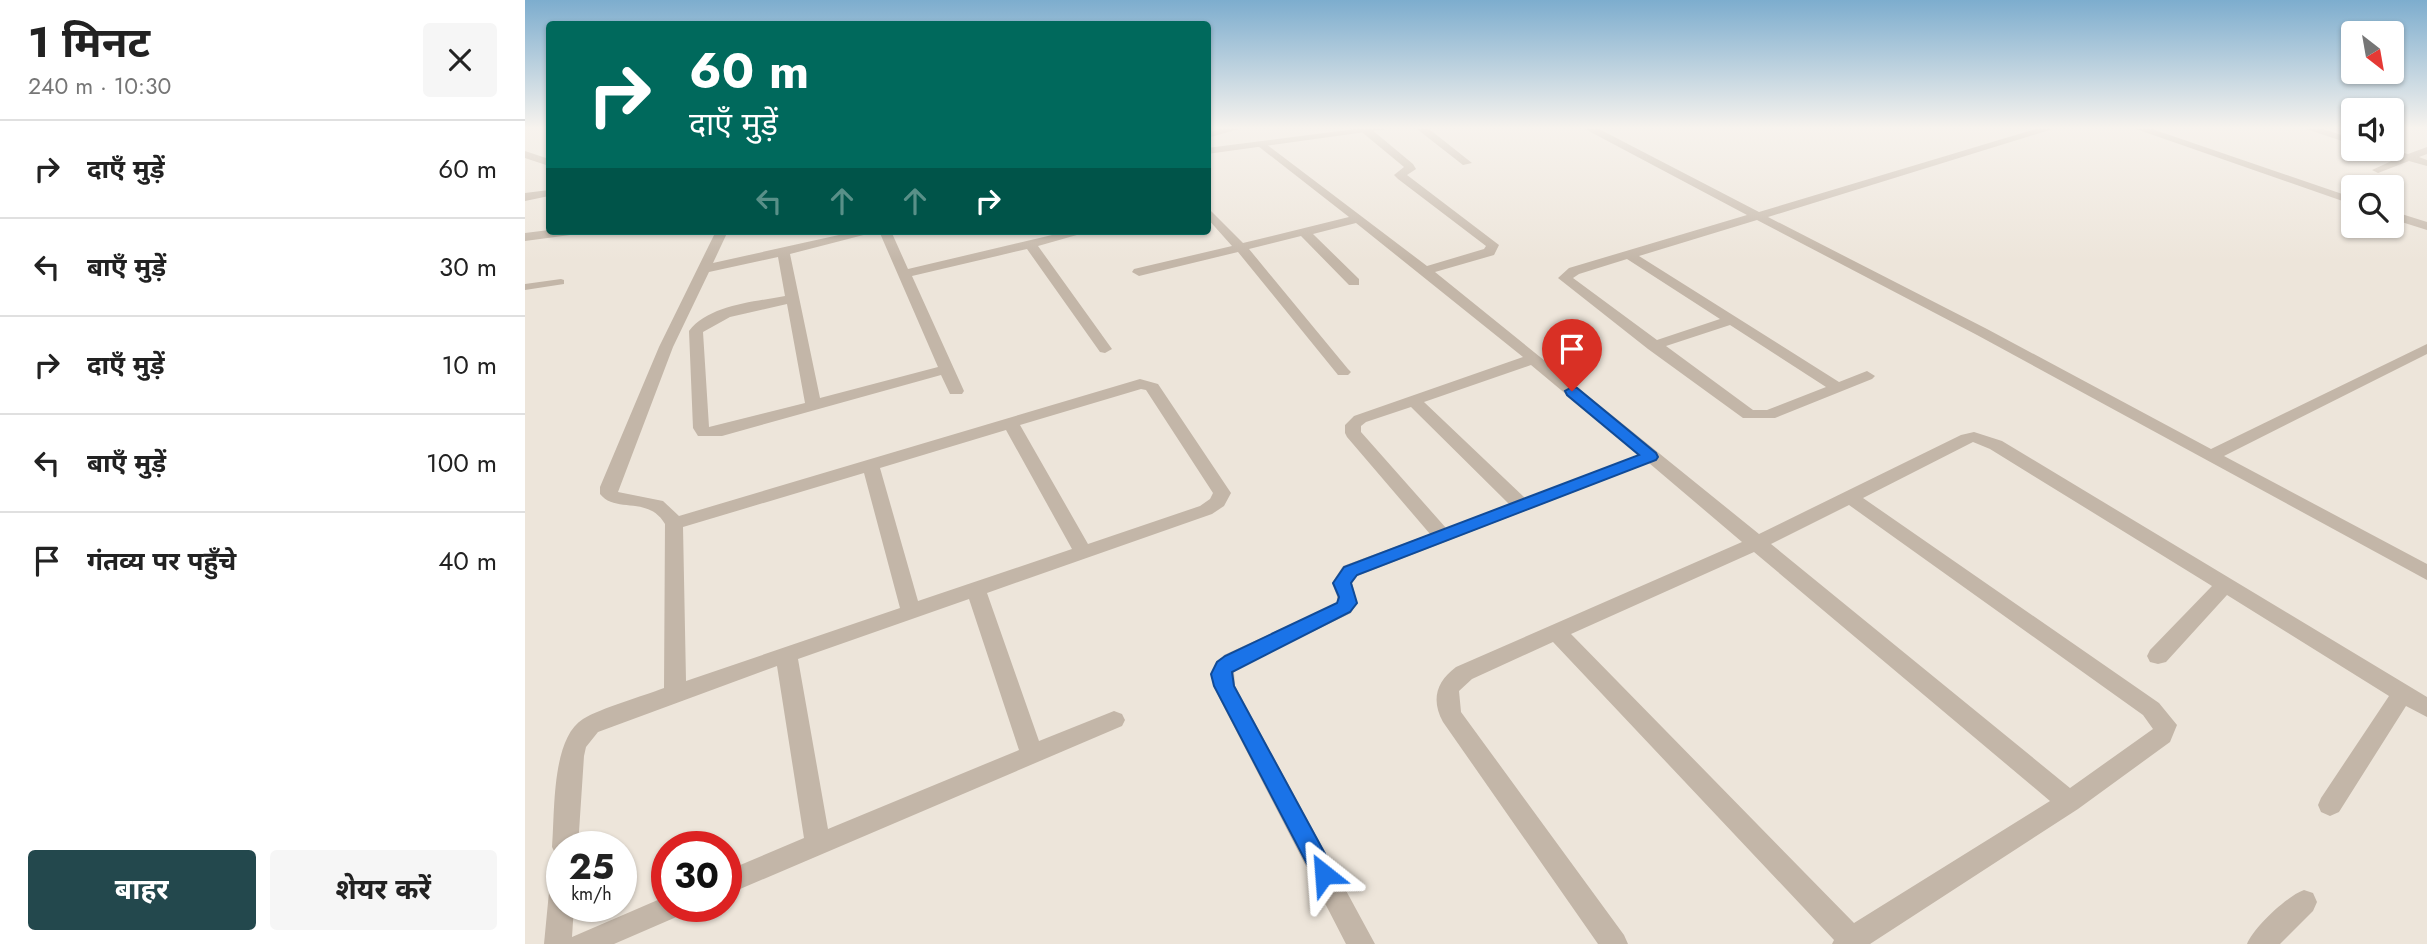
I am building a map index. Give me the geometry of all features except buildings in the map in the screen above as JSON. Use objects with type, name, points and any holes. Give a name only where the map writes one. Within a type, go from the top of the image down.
[{"type":"street","points":[[1299,173],[1533,359],[2069,802]]},
{"type":"street","points":[[1402,173],[1402,177],[1493,245],[1489,252],[1424,271]]},
{"type":"street","points":[[1675,173],[2212,455],[2427,573]]},
{"type":"street","points":[[1867,376],[1769,415],[1749,415],[1565,278],[1574,271],[1628,254],[1898,173]]},
{"type":"street","points":[[2270,173],[2341,198]]},
{"type":"street","points":[[525,197],[546,194]]},
{"type":"street","points":[[1211,214],[1343,372]]},
{"type":"street","points":[[1139,272],[1357,219]]},
{"type":"street","points":[[2404,219],[2427,226]]},
{"type":"street","points":[[1304,232],[1354,282]]},
{"type":"street","points":[[525,237],[546,234]]},
{"type":"street","points":[[675,692],[674,524],[668,510],[658,504],[614,498],[609,494],[609,486],[666,347],[720,235]]},
{"type":"street","points":[[706,269],[855,235]]},
{"type":"street","points":[[887,235],[956,391]]},
{"type":"street","points":[[903,274],[1068,235]]},
{"type":"street","points":[[1030,244],[1105,349]]},
{"type":"street","points":[[783,251],[814,406]]},
{"type":"street","points":[[1628,254],[1838,388]]},
{"type":"street","points":[[793,298],[714,318],[699,326],[701,428],[707,432],[716,432],[946,369]]},
{"type":"street","points":[[1653,346],[1731,320]]},
{"type":"street","points":[[2212,455],[2427,348]]},
{"type":"street","points":[[1442,535],[1353,433],[1353,425],[1360,419],[1533,359]]},
{"type":"street","points":[[566,831],[572,756],[582,733],[590,726],[675,692],[786,653],[1206,510],[1218,502],[1222,493],[1217,481],[1152,387],[1146,384],[1123,387],[674,524]]},
{"type":"street","points":[[1413,400],[1521,505]]},
{"type":"street","points":[[1010,422],[1083,552]]},
{"type":"street","points":[[1614,944],[1451,716],[1445,704],[1446,692],[1452,681],[1464,673],[1755,544],[1967,439],[1985,440],[2427,708]]},
{"type":"street","points":[[1361,944],[1224,686],[1221,674],[1232,661],[1344,608],[1348,597],[1342,583],[1350,571],[1650,457]]},
{"type":"street","points":[[870,464],[911,611]]},
{"type":"street","points":[[1556,632],[1849,942],[2069,802],[2162,735],[2166,725],[2161,718],[1850,497]]},
{"type":"street","points":[[2158,656],[2225,585]]},
{"type":"street","points":[[977,589],[1032,754]]},
{"type":"street","points":[[786,653],[818,845]]},
{"type":"street","points":[[2330,805],[2403,693]]},
{"type":"street","points":[[742,876],[1114,720]]},
{"type":"street","points":[[2261,944],[2304,902]]},
{"type":"street","points":[[583,944],[651,915]]},
{"type":"street","points":[[558,944],[560,922]]},
{"type":"lane","points":[[525,287],[561,282]]},
{"type":"route","points":[[1324,874],[1224,686],[1221,674],[1224,667],[1344,608],[1348,597],[1342,583],[1350,571],[1650,457],[1572,391]]}]
